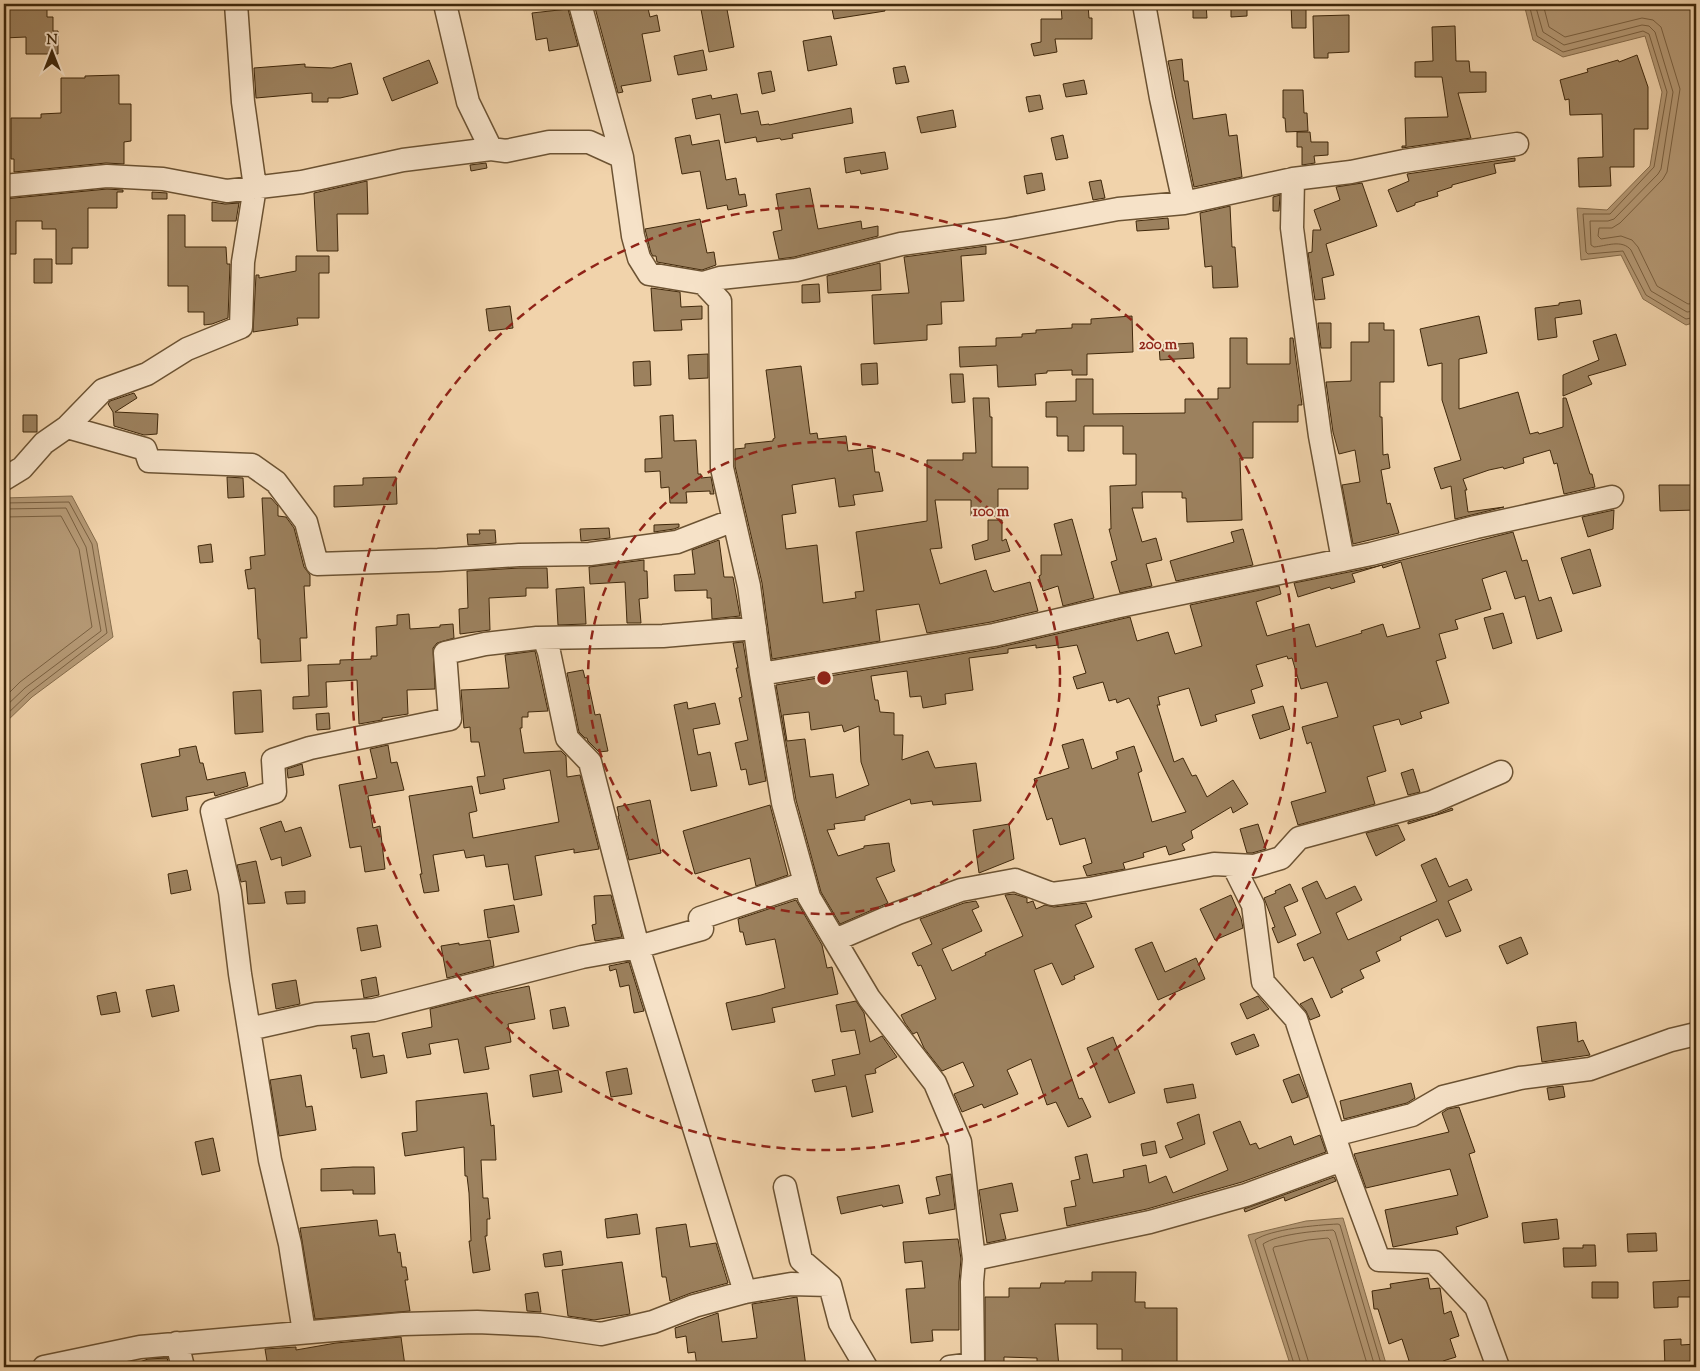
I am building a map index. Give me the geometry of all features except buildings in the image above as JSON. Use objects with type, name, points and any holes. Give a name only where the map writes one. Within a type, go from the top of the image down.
[{"type":"street","points":[[4,479],[22,468],[44,443],[66,427],[103,390],[147,374],[187,349],[241,327],[243,262],[255,187],[243,102],[236,4]]},
{"type":"street","points":[[445,4],[468,102],[490,149]]},
{"type":"street","points":[[580,4],[622,157],[633,236],[639,258],[649,274],[703,283],[720,278],[796,270],[901,244],[1005,230],[1118,208],[1184,203],[1293,179],[1351,172],[1404,161],[1517,144]]},
{"type":"street","points":[[1144,4],[1161,98],[1184,203]]},
{"type":"street","points":[[4,186],[107,176],[163,179],[227,190],[302,182],[403,160],[490,149],[506,150],[549,142],[589,142],[622,157]]},
{"type":"street","points":[[1293,179],[1292,228],[1320,436],[1343,560]]},
{"type":"street","points":[[703,283],[720,301],[722,468],[749,586],[761,674],[783,803],[809,898],[869,998],[935,1083],[960,1142],[974,1259],[972,1282],[973,1366],[950,1367]]},
{"type":"street","points":[[66,427],[145,448],[149,461],[252,464],[276,482],[306,522],[317,564],[519,555],[590,554],[677,542],[734,520]]},
{"type":"street","points":[[761,674],[994,635],[1115,607],[1343,560],[1476,527],[1612,497]]},
{"type":"street","points":[[304,1332],[290,1244],[270,1160],[240,974],[230,892],[212,811],[275,792],[273,760],[310,748],[450,719],[445,653],[485,644],[544,638],[663,636],[755,628]]},
{"type":"street","points":[[544,638],[567,738],[590,762],[638,947],[745,1292]]},
{"type":"street","points":[[835,940],[898,913],[960,890],[1015,880],[1052,894],[1090,889],[1214,864],[1254,866],[1281,858],[1299,838],[1432,802],[1501,772]]},
{"type":"street","points":[[1233,865],[1253,905],[1263,982],[1296,1019],[1342,1160],[1380,1260],[1434,1262],[1476,1307],[1498,1367]]},
{"type":"street","points":[[249,1029],[316,1014],[374,1010],[582,957],[638,947],[702,929],[700,918],[805,883]]},
{"type":"street","points":[[1334,1135],[1412,1115],[1443,1097],[1520,1078],[1590,1069],[1671,1040],[1696,1034]]},
{"type":"street","points":[[974,1259],[1159,1220],[1246,1195],[1342,1160]]},
{"type":"street","points":[[785,1187],[801,1260],[830,1285],[840,1323],[866,1367]]},
{"type":"street","points":[[44,1367],[140,1347],[404,1324],[477,1322],[540,1325],[601,1334],[653,1322],[694,1306],[745,1292],[791,1284],[830,1285]]},
{"type":"street","points":[[177,1343],[183,1367]]},
{"type":"water","points":[[1524,4],[1696,4],[1696,322],[1686,325],[1643,299],[1621,255],[1581,260],[1577,208],[1607,210],[1650,166],[1662,92],[1645,36],[1563,57],[1533,40]]},
{"type":"water","points":[[72,496],[97,543],[113,637],[32,697],[4,724],[4,498]]},
{"type":"water","points":[[1343,1218],[1387,1367],[1291,1367],[1248,1235],[1306,1221]]}]
